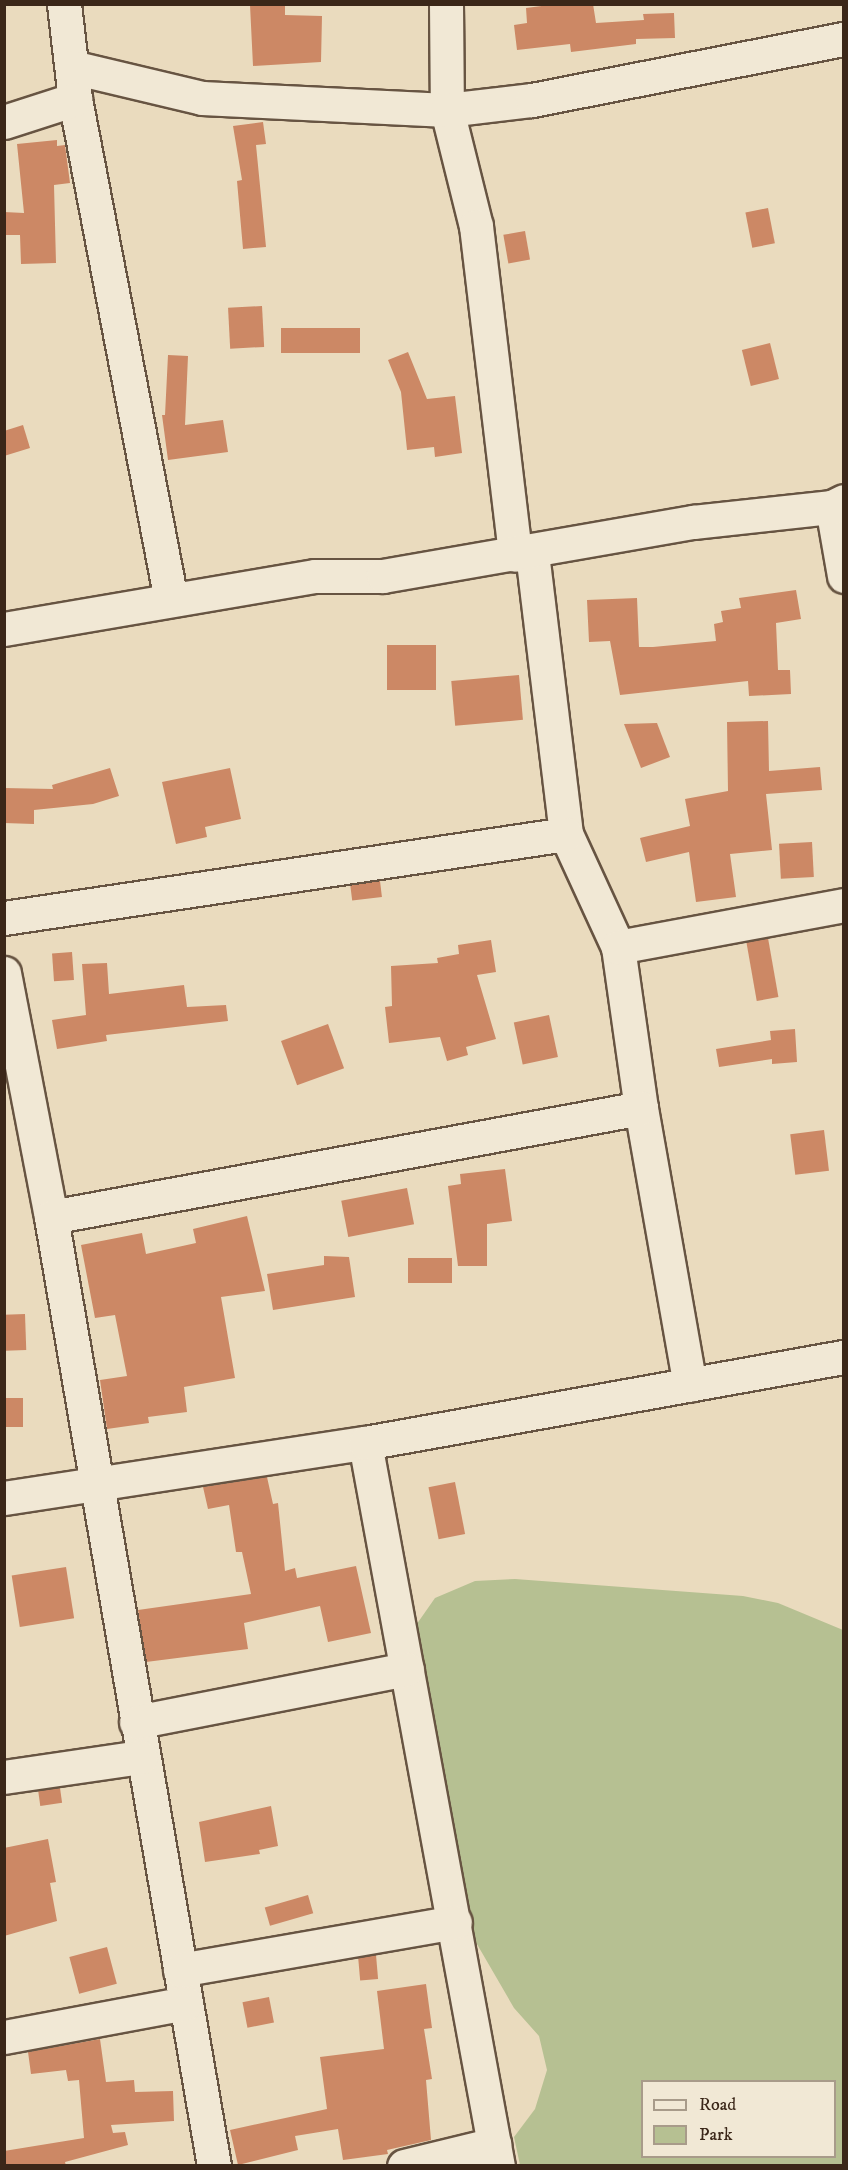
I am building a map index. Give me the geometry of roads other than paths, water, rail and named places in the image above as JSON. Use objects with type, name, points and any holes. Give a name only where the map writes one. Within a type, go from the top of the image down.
[{"type":"street","points":[[64,4],[75,99],[171,600]]},
{"type":"street","points":[[446,4],[447,110],[476,226],[566,834],[618,947],[641,1108],[690,1385]]},
{"type":"street","points":[[72,67],[202,98],[447,110],[532,100],[843,39]]},
{"type":"street","points":[[4,122],[75,99]]},
{"type":"street","points":[[4,629],[315,576],[383,576],[524,554],[693,522],[838,504],[843,576]]},
{"type":"street","points":[[4,918],[566,834]]},
{"type":"street","points":[[618,947],[843,905]]},
{"type":"street","points":[[4,973],[51,1217],[141,1756],[214,2166]]},
{"type":"street","points":[[51,1217],[641,1108]]},
{"type":"street","points":[[4,1498],[365,1443],[843,1357]]},
{"type":"street","points":[[365,1443],[496,2155],[404,2166]]},
{"type":"street","points":[[136,1722],[407,1669]]},
{"type":"street","points":[[4,1777],[141,1756]]},
{"type":"street","points":[[180,1970],[454,1922]]},
{"type":"street","points":[[4,2037],[186,2003]]}]
